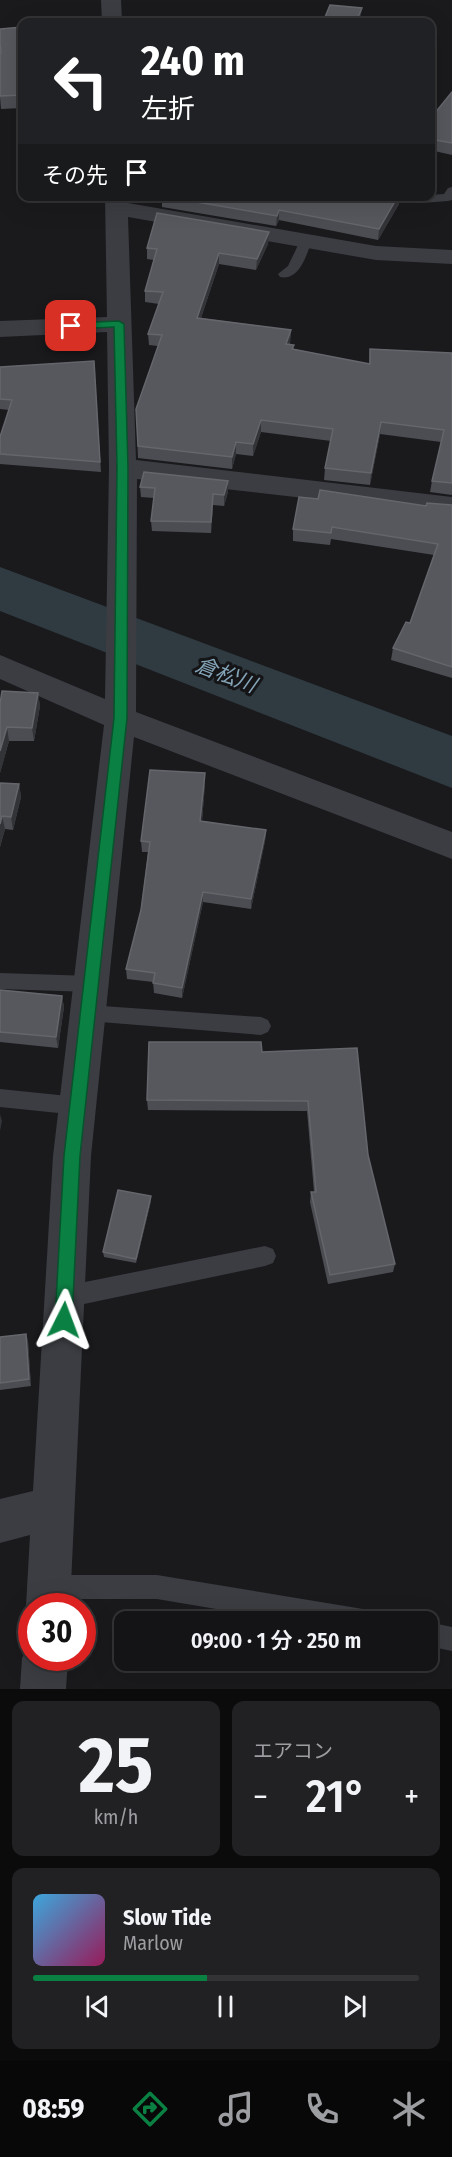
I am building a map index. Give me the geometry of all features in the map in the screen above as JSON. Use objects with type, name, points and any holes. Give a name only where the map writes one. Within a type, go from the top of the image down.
[{"type":"street","points":[[111,0],[112,18]]},
{"type":"street","points":[[48,1593],[72,1156],[120,718],[123,468],[116,202],[376,253],[452,257]]},
{"type":"street","points":[[0,329],[119,324]]},
{"type":"street","points":[[123,468],[452,506]]},
{"type":"street","points":[[0,666],[120,718],[452,846]]},
{"type":"street","points":[[0,1521],[53,1508]]},
{"type":"street","points":[[43,1689],[44,1671]]},
{"type":"lane","points":[[435,199],[448,197],[452,191]]},
{"type":"lane","points":[[285,274],[294,268],[306,241]]},
{"type":"lane","points":[[0,981],[90,999],[261,1026]]},
{"type":"lane","points":[[0,1098],[78,1106]]},
{"type":"lane","points":[[65,1297],[265,1256]]},
{"type":"lane","points":[[92,1593],[157,1587],[302,1611]]},
{"type":"building","points":[[330,5],[362,8],[358,18],[325,18]]},
{"type":"building","points":[[18,27],[18,95],[0,96],[0,29]]},
{"type":"building","points":[[452,92],[452,143],[435,140],[435,113]]},
{"type":"building","points":[[191,201],[395,201],[379,229],[279,210],[277,216]]},
{"type":"building","points":[[157,213],[269,232],[257,259],[219,253],[197,318],[291,330],[286,344],[294,345],[292,349],[370,364],[370,349],[452,353],[452,483],[432,481],[444,430],[381,422],[371,473],[325,468],[333,429],[261,420],[253,444],[236,442],[232,457],[138,446],[136,409],[162,335],[148,334],[163,292],[145,291],[157,249],[147,248]]},
{"type":"building","points":[[94,361],[100,462],[0,454],[0,437],[12,400],[0,399],[0,367]]},
{"type":"building","points":[[144,472],[228,481],[224,495],[213,494],[211,522],[151,521],[155,488],[140,487]]},
{"type":"building","points":[[320,490],[426,506],[427,503],[452,505],[452,667],[393,648],[406,622],[410,623],[438,544],[332,527],[331,533],[293,529],[299,497],[318,499]]},
{"type":"building","points":[[2,691],[38,693],[32,728],[7,727],[0,751],[0,704]]},
{"type":"building","points":[[150,770],[205,773],[200,821],[266,830],[251,899],[203,892],[182,988],[153,983],[155,973],[126,969],[141,910],[150,842],[141,841]]},
{"type":"building","points":[[0,783],[19,784],[11,817],[2,816],[0,824]]},
{"type":"building","points":[[0,990],[62,996],[56,1037],[0,1032]]},
{"type":"building","points":[[149,1042],[261,1042],[262,1052],[357,1048],[368,1155],[395,1264],[330,1275],[311,1192],[316,1192],[308,1101],[147,1100]]},
{"type":"building","points":[[118,1190],[151,1196],[136,1259],[103,1252]]},
{"type":"building","points":[[26,1334],[29,1379],[0,1383],[0,1337]]},
{"type":"waterway","name":"倉松川","points":[[0,588],[452,763]]},
{"type":"route","points":[[64,1320],[72,1156],[120,718],[123,468],[119,324],[71,326]]}]
